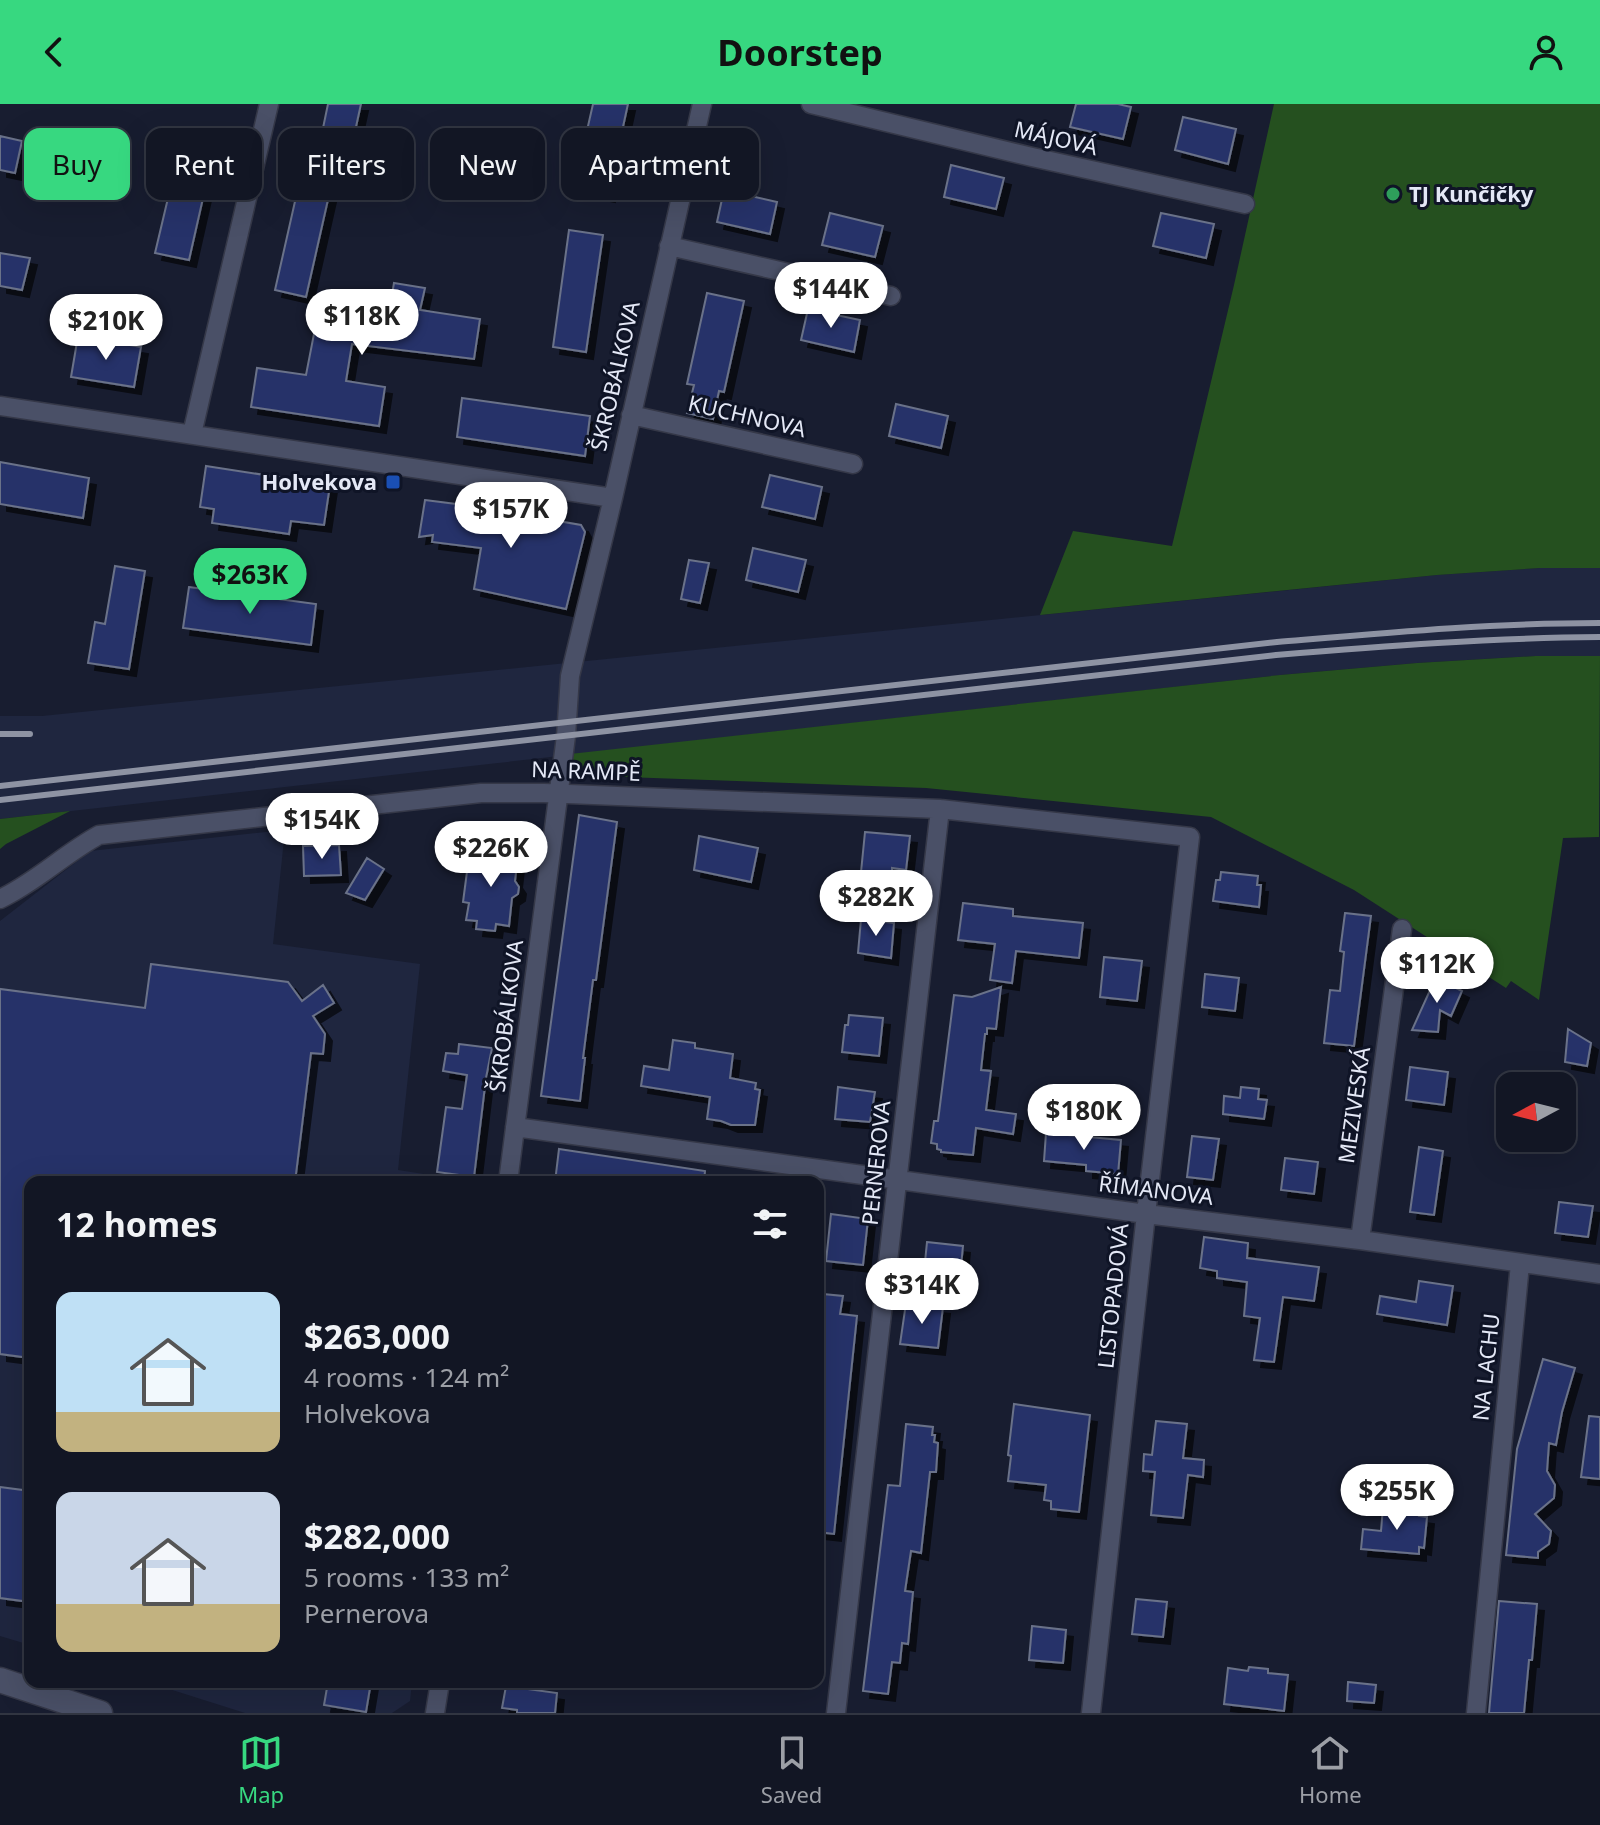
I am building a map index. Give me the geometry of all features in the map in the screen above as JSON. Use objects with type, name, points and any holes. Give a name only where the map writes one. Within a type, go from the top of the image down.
[{"type":"main road","points":[[0,1680],[24,1688]]},
{"type":"main road","points":[[24,1688],[100,1713]]},
{"type":"street","points":[[192,434],[269,104]]},
{"type":"street","name":"ŠKROBÁLKOVA","points":[[509,1176],[559,794],[570,676],[702,104]]},
{"type":"street","name":"MÁJOVÁ","points":[[811,104],[1245,204]]},
{"type":"street","points":[[669,246],[891,296]]},
{"type":"street","points":[[0,406],[613,498]]},
{"type":"street","name":"KUCHNOVA","points":[[631,415],[853,464]]},
{"type":"street","name":"NA RAMPĚ","points":[[0,899],[28,884],[80,845],[99,835],[481,793],[940,809],[1190,837]]},
{"type":"street","name":"PERNEROVA","points":[[836,1713],[940,809]]},
{"type":"street","name":"LISTOPADOVÁ","points":[[1091,1713],[1190,837]]},
{"type":"street","name":"MEZIVESKÁ","points":[[1360,1240],[1402,929]]},
{"type":"street","name":"ŘÍMANOVA","points":[[515,1127],[1600,1274]]},
{"type":"street","name":"NA LACHU","points":[[1476,1713],[1520,1264]]},
{"type":"street","points":[[435,1713],[439,1688]]},
{"type":"shaded area","points":[[1540,568],[1600,568],[1600,656],[1536,656],[1417,663],[1280,675],[0,819],[0,716],[42,716],[1437,575]]},
{"type":"shaded area","points":[[285,830],[273,944],[420,964],[398,1170],[436,1176],[24,1176],[24,1643],[0,1636],[0,921],[90,851]]},
{"type":"shaded area","points":[[166,1688],[411,1688],[410,1701],[392,1713],[245,1713]]},
{"type":"green space","points":[[1274,104],[1600,104],[1600,568],[1540,568],[1437,575],[1040,615],[1073,531],[1172,546]]},
{"type":"green space","points":[[1536,656],[1600,656],[1599,837],[1563,838],[1539,1000],[1511,981],[1506,988],[1354,890],[1211,817],[926,788],[570,775],[570,754],[1280,675]]},
{"type":"green space","points":[[70,811],[6,844],[0,849],[0,819]]},
{"type":"building","points":[[328,104],[361,104],[356,128],[323,128]]},
{"type":"building","points":[[593,104],[628,104],[623,128],[588,128]]},
{"type":"building","points":[[1076,104],[1131,107],[1123,139],[1070,127]]},
{"type":"building","points":[[1183,117],[1236,129],[1228,164],[1175,150]]},
{"type":"building","points":[[0,136],[22,141],[15,173],[0,170]]},
{"type":"building","points":[[951,165],[1004,178],[996,209],[944,197]]},
{"type":"building","points":[[759,198],[777,202],[770,234],[717,222],[722,200]]},
{"type":"building","points":[[168,200],[203,200],[189,260],[155,253]]},
{"type":"building","points":[[295,200],[328,200],[306,297],[275,290]]},
{"type":"building","points":[[830,213],[883,226],[875,257],[822,245]]},
{"type":"building","points":[[1161,213],[1214,224],[1206,258],[1153,246]]},
{"type":"building","points":[[569,230],[603,235],[586,352],[553,347]]},
{"type":"building","points":[[0,253],[30,258],[22,290],[0,286]]},
{"type":"building","points":[[394,283],[425,288],[420,310],[480,319],[474,359],[352,344],[346,381],[385,387],[379,426],[251,407],[257,368],[306,375],[320,303],[389,312]]},
{"type":"building","points":[[707,293],[744,301],[724,392],[719,391],[713,419],[687,413],[694,385],[687,384]]},
{"type":"building","points":[[808,309],[860,320],[854,352],[801,340]]},
{"type":"building","points":[[78,336],[141,347],[134,387],[71,377]]},
{"type":"building","points":[[462,398],[590,416],[585,456],[457,437]]},
{"type":"building","points":[[896,404],[948,416],[941,448],[889,436]]},
{"type":"building","points":[[0,462],[89,478],[83,518],[0,504]]},
{"type":"building","points":[[206,466],[330,485],[324,525],[291,521],[289,534],[212,523],[214,509],[200,507]]},
{"type":"building","points":[[770,475],[822,487],[815,519],[762,507]]},
{"type":"building","points":[[425,500],[581,525],[585,532],[566,609],[474,589],[481,548],[432,542],[433,535],[419,537]]},
{"type":"building","points":[[753,548],[806,560],[798,592],[746,580]]},
{"type":"building","points":[[689,560],[709,563],[700,603],[681,599]]},
{"type":"building","points":[[115,566],[145,571],[129,669],[88,663],[95,622],[105,624]]},
{"type":"building","points":[[189,587],[316,604],[311,645],[183,628]]},
{"type":"building","points":[[579,815],[617,822],[596,980],[593,980],[580,1101],[541,1096]]},
{"type":"building","points":[[865,832],[910,836],[906,870],[892,868],[892,875],[861,872]]},
{"type":"building","points":[[699,836],[758,848],[751,882],[694,870]]},
{"type":"building","points":[[339,845],[341,875],[304,876],[303,846]]},
{"type":"building","points":[[476,849],[518,855],[515,881],[519,887],[518,894],[512,898],[509,926],[496,924],[495,931],[476,929],[477,921],[466,920],[469,903],[463,902],[468,864],[473,865]]},
{"type":"building","points":[[367,858],[384,869],[365,900],[346,893]]},
{"type":"building","points":[[1221,872],[1258,876],[1257,885],[1261,885],[1259,907],[1213,901],[1216,880],[1220,880]]},
{"type":"building","points":[[963,903],[1013,909],[1013,916],[1083,923],[1079,958],[1016,951],[1012,983],[990,980],[995,944],[958,940]]},
{"type":"building","points":[[1345,913],[1371,916],[1354,1046],[1324,1043],[1330,990],[1340,991],[1344,952],[1340,951]]},
{"type":"building","points":[[861,919],[894,923],[891,958],[858,953]]},
{"type":"building","points":[[1104,957],[1142,961],[1137,1001],[1100,997]]},
{"type":"building","points":[[151,964],[288,982],[302,1001],[323,985],[334,1003],[313,1016],[325,1034],[323,1054],[311,1053],[296,1176],[24,1176],[24,1357],[0,1354],[0,989],[145,1008]]},
{"type":"building","points":[[1441,966],[1442,981],[1462,991],[1451,1016],[1440,1010],[1438,1032],[1412,1030]]},
{"type":"building","points":[[1205,974],[1239,978],[1235,1011],[1202,1007]]},
{"type":"building","points":[[1001,987],[996,1029],[987,1028],[981,1070],[991,1071],[986,1110],[1016,1114],[1013,1134],[976,1128],[973,1155],[941,1152],[937,1144],[931,1143],[934,1121],[938,1121],[954,995],[972,997]]},
{"type":"building","points":[[849,1015],[883,1018],[879,1056],[842,1052]]},
{"type":"building","points":[[1568,1029],[1591,1043],[1587,1066],[1565,1062]]},
{"type":"building","points":[[673,1040],[695,1043],[695,1048],[733,1054],[730,1078],[756,1083],[755,1089],[760,1090],[755,1125],[731,1125],[707,1119],[710,1097],[641,1086],[644,1066],[669,1070]]},
{"type":"building","points":[[459,1044],[492,1048],[474,1176],[437,1172],[446,1107],[462,1109],[467,1075],[443,1071],[446,1053],[458,1054]]},
{"type":"building","points":[[1410,1067],[1448,1072],[1444,1105],[1406,1100]]},
{"type":"building","points":[[838,1087],[875,1092],[870,1122],[835,1119]]},
{"type":"building","points":[[1241,1087],[1259,1089],[1258,1099],[1267,1100],[1264,1119],[1223,1114],[1224,1096],[1240,1098]]},
{"type":"building","points":[[1046,1133],[1121,1140],[1118,1174],[1086,1171],[1086,1165],[1044,1161]]},
{"type":"building","points":[[1192,1136],[1219,1139],[1213,1180],[1187,1177]]},
{"type":"building","points":[[1419,1147],[1443,1151],[1434,1215],[1410,1212]]},
{"type":"building","points":[[559,1149],[705,1171],[705,1176],[556,1176]]},
{"type":"building","points":[[1285,1158],[1318,1162],[1314,1194],[1281,1190]]},
{"type":"building","points":[[1559,1202],[1593,1206],[1588,1237],[1555,1233]]},
{"type":"building","points":[[831,1214],[868,1219],[863,1265],[826,1261]]},
{"type":"building","points":[[1204,1237],[1248,1243],[1247,1258],[1319,1267],[1314,1301],[1283,1297],[1274,1362],[1254,1360],[1260,1318],[1244,1316],[1247,1282],[1217,1278],[1217,1271],[1200,1268]]},
{"type":"building","points":[[927,1242],[963,1246],[960,1276],[924,1272]]},
{"type":"building","points":[[1419,1281],[1453,1286],[1447,1325],[1377,1314],[1380,1296],[1416,1302]]},
{"type":"building","points":[[824,1294],[843,1296],[840,1314],[857,1316],[834,1534],[824,1533]]},
{"type":"building","points":[[906,1303],[943,1307],[938,1348],[900,1344]]},
{"type":"building","points":[[1543,1359],[1575,1368],[1556,1445],[1549,1443],[1547,1471],[1555,1485],[1554,1498],[1535,1514],[1551,1531],[1549,1544],[1538,1552],[1538,1558],[1506,1555],[1517,1449]]},
{"type":"building","points":[[1014,1404],[1090,1415],[1079,1512],[1051,1509],[1051,1501],[1044,1500],[1046,1485],[1008,1481]]},
{"type":"building","points":[[1589,1416],[1600,1417],[1600,1479],[1581,1477]]},
{"type":"building","points":[[1156,1421],[1187,1424],[1183,1458],[1204,1460],[1203,1477],[1188,1475],[1183,1518],[1151,1515],[1155,1472],[1143,1471],[1144,1454],[1152,1455]]},
{"type":"building","points":[[906,1424],[933,1427],[934,1442],[938,1443],[936,1472],[930,1472],[921,1553],[911,1551],[905,1591],[913,1592],[908,1644],[902,1643],[900,1663],[892,1662],[888,1694],[863,1691],[888,1485],[900,1486]]},
{"type":"building","points":[[0,1487],[24,1490],[24,1601],[0,1598]]},
{"type":"building","points":[[1383,1507],[1420,1511],[1419,1516],[1427,1517],[1424,1548],[1419,1547],[1419,1554],[1361,1549],[1363,1529],[1381,1531]]},
{"type":"building","points":[[1136,1599],[1167,1602],[1163,1637],[1132,1634]]},
{"type":"building","points":[[1499,1601],[1537,1604],[1524,1713],[1489,1713]]},
{"type":"building","points":[[1032,1626],[1066,1630],[1063,1663],[1029,1660]]},
{"type":"building","points":[[1249,1667],[1288,1675],[1284,1711],[1224,1704],[1228,1668],[1248,1671]]},
{"type":"building","points":[[1348,1682],[1376,1685],[1374,1703],[1347,1701]]},
{"type":"building","points":[[327,1688],[370,1688],[366,1712],[324,1705]]},
{"type":"building","points":[[506,1688],[557,1693],[555,1713],[517,1713],[517,1710],[502,1708]]},
{"type":"railway","points":[[0,786],[1277,642],[1479,627],[1600,623]]},
{"type":"railway","points":[[0,800],[1276,655],[1438,643],[1600,637]]},
{"type":"railway","points":[[0,734],[30,734]]},
{"type":"place","name":"TJ Kunčičky","points":[[1393,194]]},
{"type":"place","name":"Holvekova","points":[[393,482]]}]
